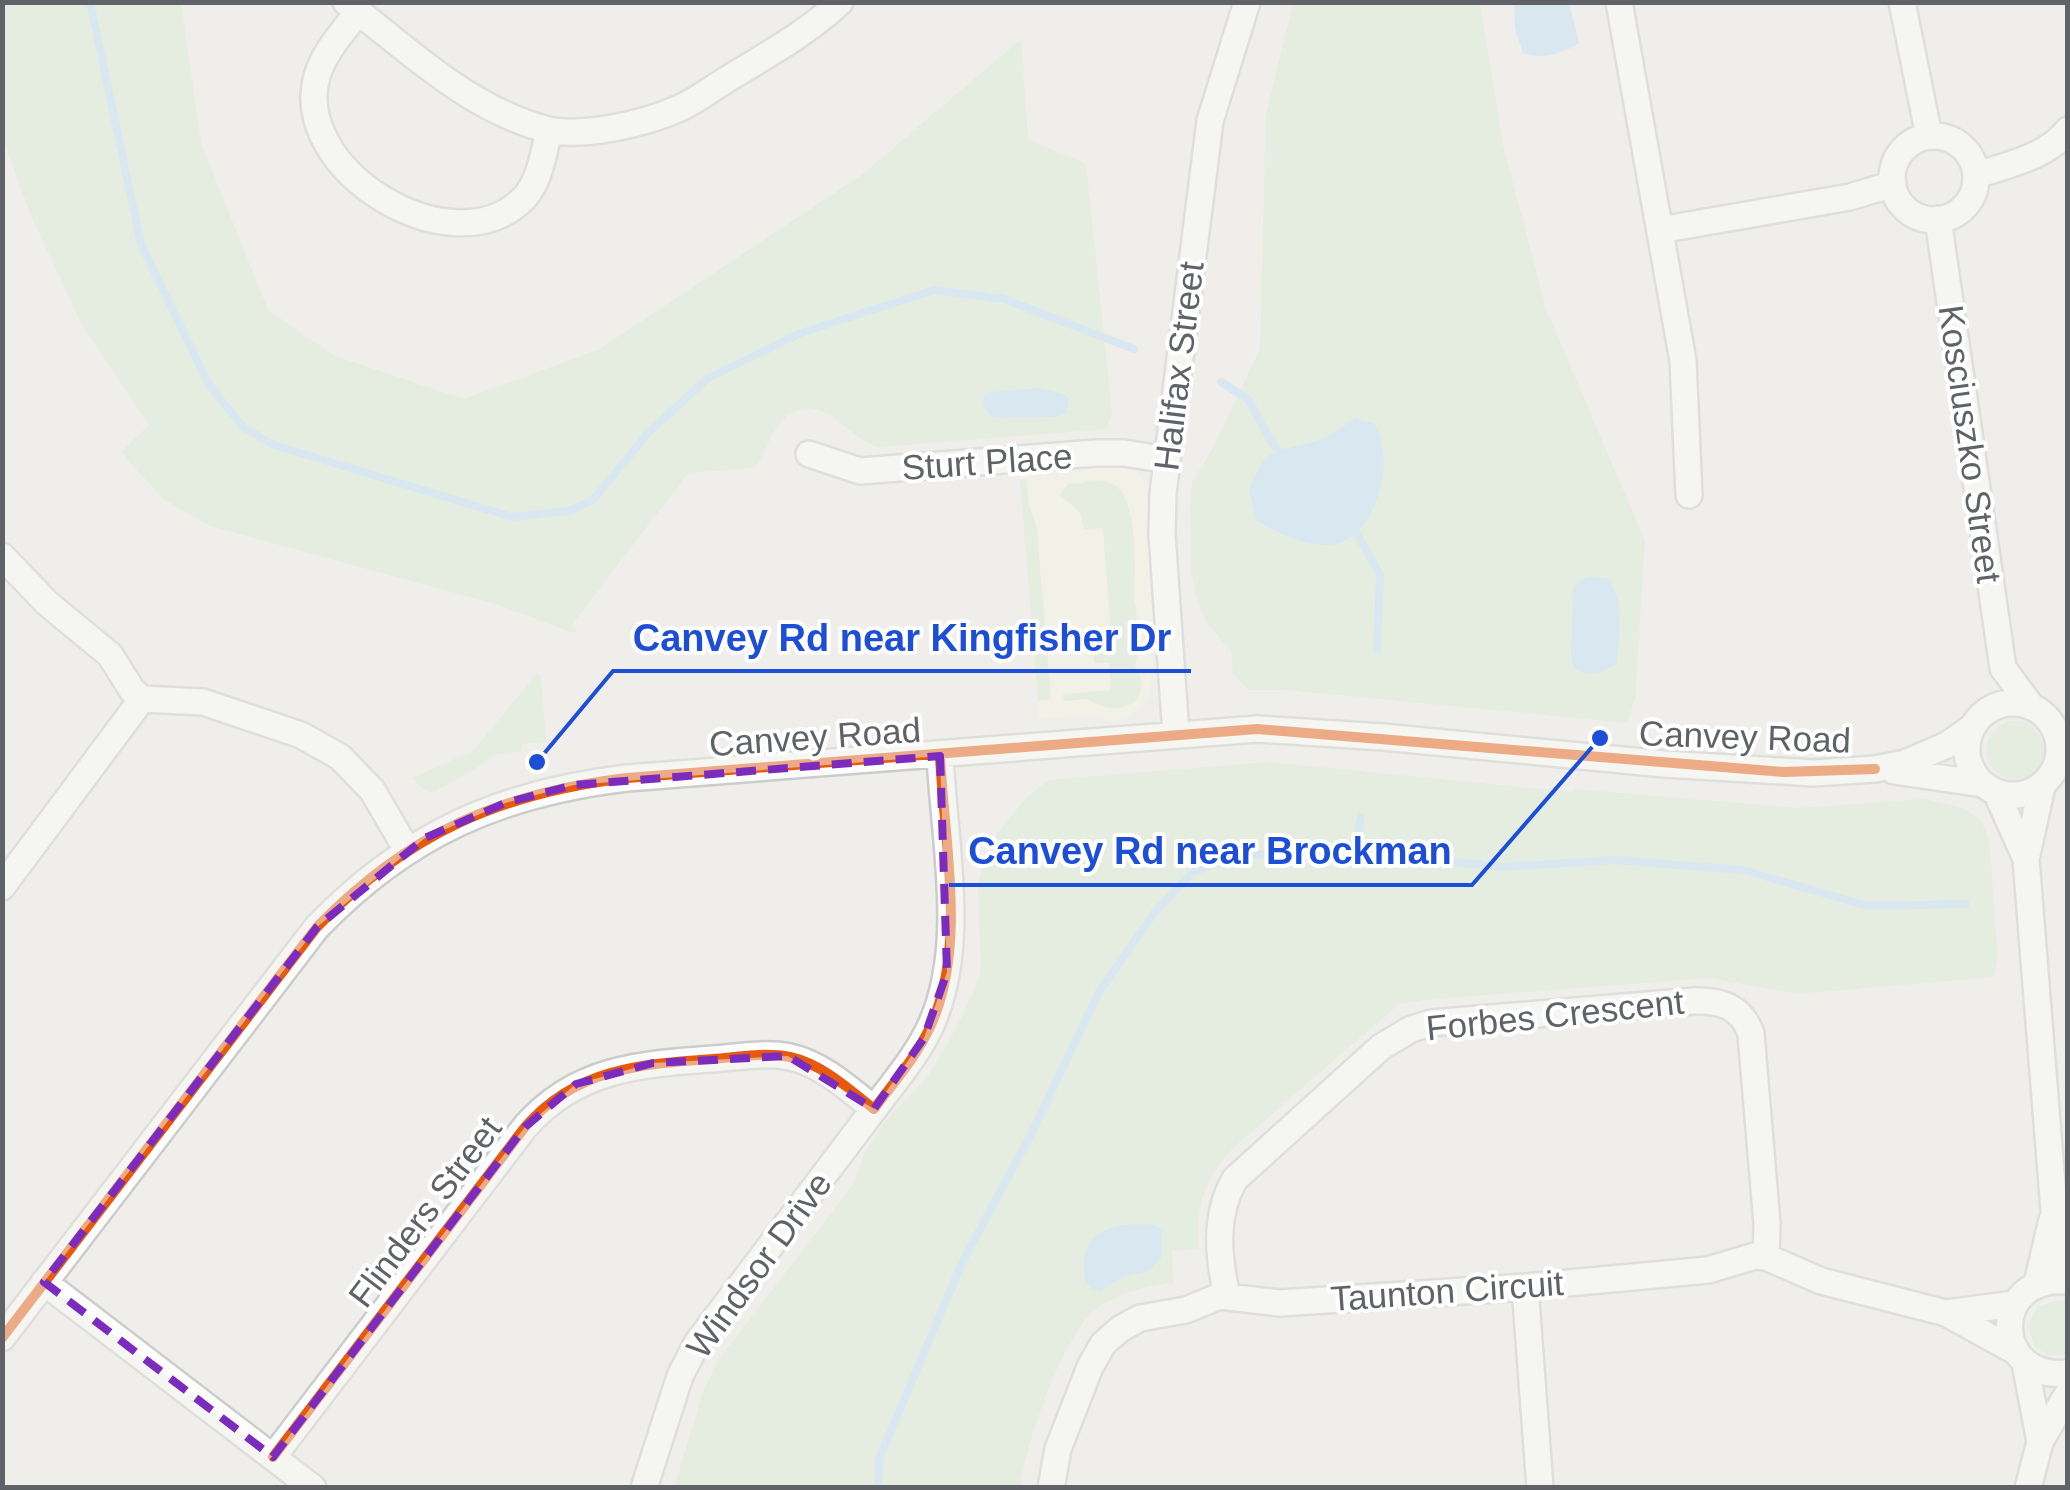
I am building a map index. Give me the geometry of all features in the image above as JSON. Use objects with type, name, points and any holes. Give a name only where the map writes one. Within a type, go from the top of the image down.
[{"type":"street","points":[[549,130],[534,186],[520,202],[487,221],[430,218],[374,196],[335,155],[314,102],[316,79],[352,7],[451,82],[505,115],[549,130],[630,124],[680,108],[815,12],[840,2]]},
{"type":"street","name":"Halifax Street","points":[[1176,735],[1162,534],[1167,460],[1210,121],[1248,2]]},
{"type":"street","points":[[1619,2],[1683,360],[1689,495]]},
{"type":"street","points":[[1902,2],[1929,136]]},
{"type":"street","points":[[1977,176],[2034,156],[2068,130]]},
{"type":"street","points":[[1929,136],[1942,136],[1965,149],[1977,176],[1969,203],[1958,213],[1938,220],[1916,216],[1904,208],[1893,184],[1897,158],[1905,148],[1929,136]]},
{"type":"street","points":[[1660,230],[1850,197],[1893,184]]},
{"type":"street","name":"Kosciuszko Street","points":[[1938,220],[2002,668],[1978,719]]},
{"type":"street","name":"Sturt Place","points":[[809,454],[860,471],[1096,454],[1124,453],[1167,460]]},
{"type":"street","points":[[2,556],[47,603],[110,655],[142,699],[203,702],[316,742],[340,757],[365,782],[407,850]]},
{"type":"street","name":"Kosciuszko Street","points":[[2002,668],[2049,716]]},
{"type":"street","points":[[2,887],[142,699]]},
{"type":"street","points":[[1990,788],[2012,796],[2028,794],[2042,786],[2062,759],[2049,716],[2006,702],[1978,719],[1966,742],[1972,772],[1990,788],[2026,859]]},
{"type":"street","name":"Canvey Road","points":[[1875,769],[1919,759],[1978,719]]},
{"type":"street","name":"Canvey Road","points":[[2,1338],[316,927],[366,880],[443,828],[481,812],[574,785],[1176,735],[1279,730],[1784,772],[1922,772],[1990,788]]},
{"type":"street","points":[[874,1109],[924,1038],[947,972],[950,917],[940,756]]},
{"type":"street","points":[[2040,1442],[2009,1320],[2014,1304],[2024,1292],[2037,1283],[2068,1279],[2054,1210],[2026,859],[2042,786]]},
{"type":"street","name":"Forbes Crescent","points":[[1227,1296],[1220,1222],[1235,1179],[1392,1039],[1431,1023],[1694,1001],[1730,1006],[1742,1015],[1751,1034],[1766,1257]]},
{"type":"street","name":"Flinders Street","points":[[273,1457],[525,1127],[548,1103],[576,1084],[628,1066],[788,1056],[822,1070],[874,1109]]},
{"type":"street","name":"Windsor Drive","points":[[644,1488],[680,1376],[697,1342],[874,1109]]},
{"type":"street","points":[[2037,1283],[2054,1210]]},
{"type":"street","name":"Taunton Circuit","points":[[1051,1488],[1058,1448],[1090,1367],[1108,1339],[1140,1318],[1186,1310],[1214,1297],[1271,1304],[1524,1287],[1708,1270],[1756,1256],[1766,1257]]},
{"type":"street","points":[[1766,1257],[1821,1282],[1946,1313],[2039,1371],[2068,1373]]},
{"type":"street","points":[[44,1282],[313,1488]]},
{"type":"street","points":[[1524,1287],[1540,1488]]},
{"type":"street","points":[[1946,1313],[2014,1304]]},
{"type":"street","points":[[2028,1488],[2040,1442],[2068,1394]]},
{"type":"highlighted area","points":[[940,756],[947,972],[924,1038],[874,1109],[788,1056],[653,1063],[576,1084],[525,1127],[273,1457],[44,1282],[317,927],[425,838],[505,803],[574,785]]},
{"type":"shaded area","points":[[1121,464],[1136,470],[1149,492],[1156,634],[1149,696],[1142,708],[1124,719],[1093,715],[1039,719],[1019,469]]},
{"type":"green space","points":[[3,3],[181,3],[201,143],[268,310],[335,356],[463,399],[598,350],[864,173],[1021,39],[1028,139],[1086,164],[1112,413],[1107,429],[879,447],[821,411],[796,411],[777,427],[753,468],[688,473],[572,625],[576,629],[573,633],[499,605],[210,526],[163,499],[121,452],[149,425],[83,327],[32,218],[3,139]]},
{"type":"green space","points":[[1293,3],[1480,3],[1503,145],[1546,309],[1645,541],[1635,699],[1627,723],[1287,690],[1248,690],[1233,674],[1231,651],[1207,623],[1196,598],[1191,570],[1192,482],[1213,448],[1260,349],[1266,115]]},
{"type":"green space","points":[[1026,479],[1037,528],[1051,699],[1038,701],[1020,480]]},
{"type":"green space","points":[[1069,483],[1111,483],[1121,492],[1131,520],[1134,600],[1141,634],[1135,644],[1135,665],[1141,689],[1131,704],[1121,707],[1111,708],[1088,699],[1064,701],[1063,694],[1111,690],[1109,663],[1094,663],[1093,650],[1112,648],[1103,528],[1084,529],[1080,512],[1060,495]]},
{"type":"green space","points":[[537,673],[541,676],[546,742],[522,744],[522,751],[493,755],[435,792],[420,786],[413,778],[474,750]]},
{"type":"green space","points":[[2015,721],[2035,730],[2044,750],[2035,770],[2015,779],[1995,770],[1986,750],[1995,730]]},
{"type":"green space","points":[[1268,762],[1573,792],[1574,789],[1798,808],[1924,799],[1964,808],[1981,820],[1989,840],[1998,958],[1993,977],[1798,994],[1710,978],[1399,1004],[1223,1160],[1204,1194],[1199,1249],[1172,1251],[1173,1283],[1121,1295],[1094,1311],[1082,1325],[1047,1394],[1029,1445],[1020,1487],[674,1488],[702,1395],[717,1362],[855,1182],[863,1156],[887,1119],[931,1072],[961,1019],[981,973],[978,887],[985,855],[1025,799],[1048,780]]},
{"type":"green space","points":[[2058,1300],[2067,1302],[2067,1354],[2049,1356],[2035,1347],[2028,1326],[2037,1307]]},
{"type":"water","points":[[1514,3],[1569,3],[1579,43],[1552,55],[1523,53],[1515,29]]},
{"type":"water","points":[[1039,388],[1066,395],[1067,413],[1057,417],[994,418],[984,406],[984,396],[991,392]]},
{"type":"water","points":[[1356,418],[1375,424],[1383,452],[1377,500],[1362,527],[1340,543],[1328,545],[1302,542],[1256,520],[1249,489],[1264,458],[1322,440]]},
{"type":"water","points":[[1589,577],[1607,578],[1617,597],[1620,620],[1616,665],[1590,673],[1574,668],[1571,661],[1573,588]]},
{"type":"water","points":[[1123,1225],[1155,1225],[1162,1230],[1161,1258],[1149,1271],[1124,1276],[1101,1291],[1094,1290],[1085,1282],[1086,1251],[1102,1232]]},
{"type":"waterway","points":[[90,2],[141,244],[209,385],[243,427],[274,445],[512,517],[568,511],[592,501],[649,432],[707,379],[801,333],[934,290],[1004,299],[1134,349]]},
{"type":"waterway","points":[[1221,382],[1248,399],[1284,457]]},
{"type":"waterway","points":[[1353,527],[1380,575],[1377,650]]},
{"type":"waterway","points":[[878,1488],[879,1459],[962,1263],[1031,1134],[1099,992],[1154,913],[1193,872],[1239,855],[1355,852],[1361,817]]},
{"type":"waterway","points":[[1355,852],[1502,867],[1615,860],[1743,870],[1868,906],[1966,904]]},
{"type":"cycle path","points":[[2,1338],[317,927],[351,895],[421,843],[497,807],[581,785],[627,778],[1257,729],[1784,772],[1875,769]]},
{"type":"cycle path","points":[[273,1457],[525,1127],[566,1092],[635,1067],[771,1055],[813,1065],[874,1109],[925,1036],[942,994],[948,961],[951,892],[940,756]]},
{"type":"place","name":"Canvey Rd near Brockman","points":[[1600,738]]},
{"type":"place","name":"Canvey Rd near Kingfisher Dr","points":[[537,762]]}]
